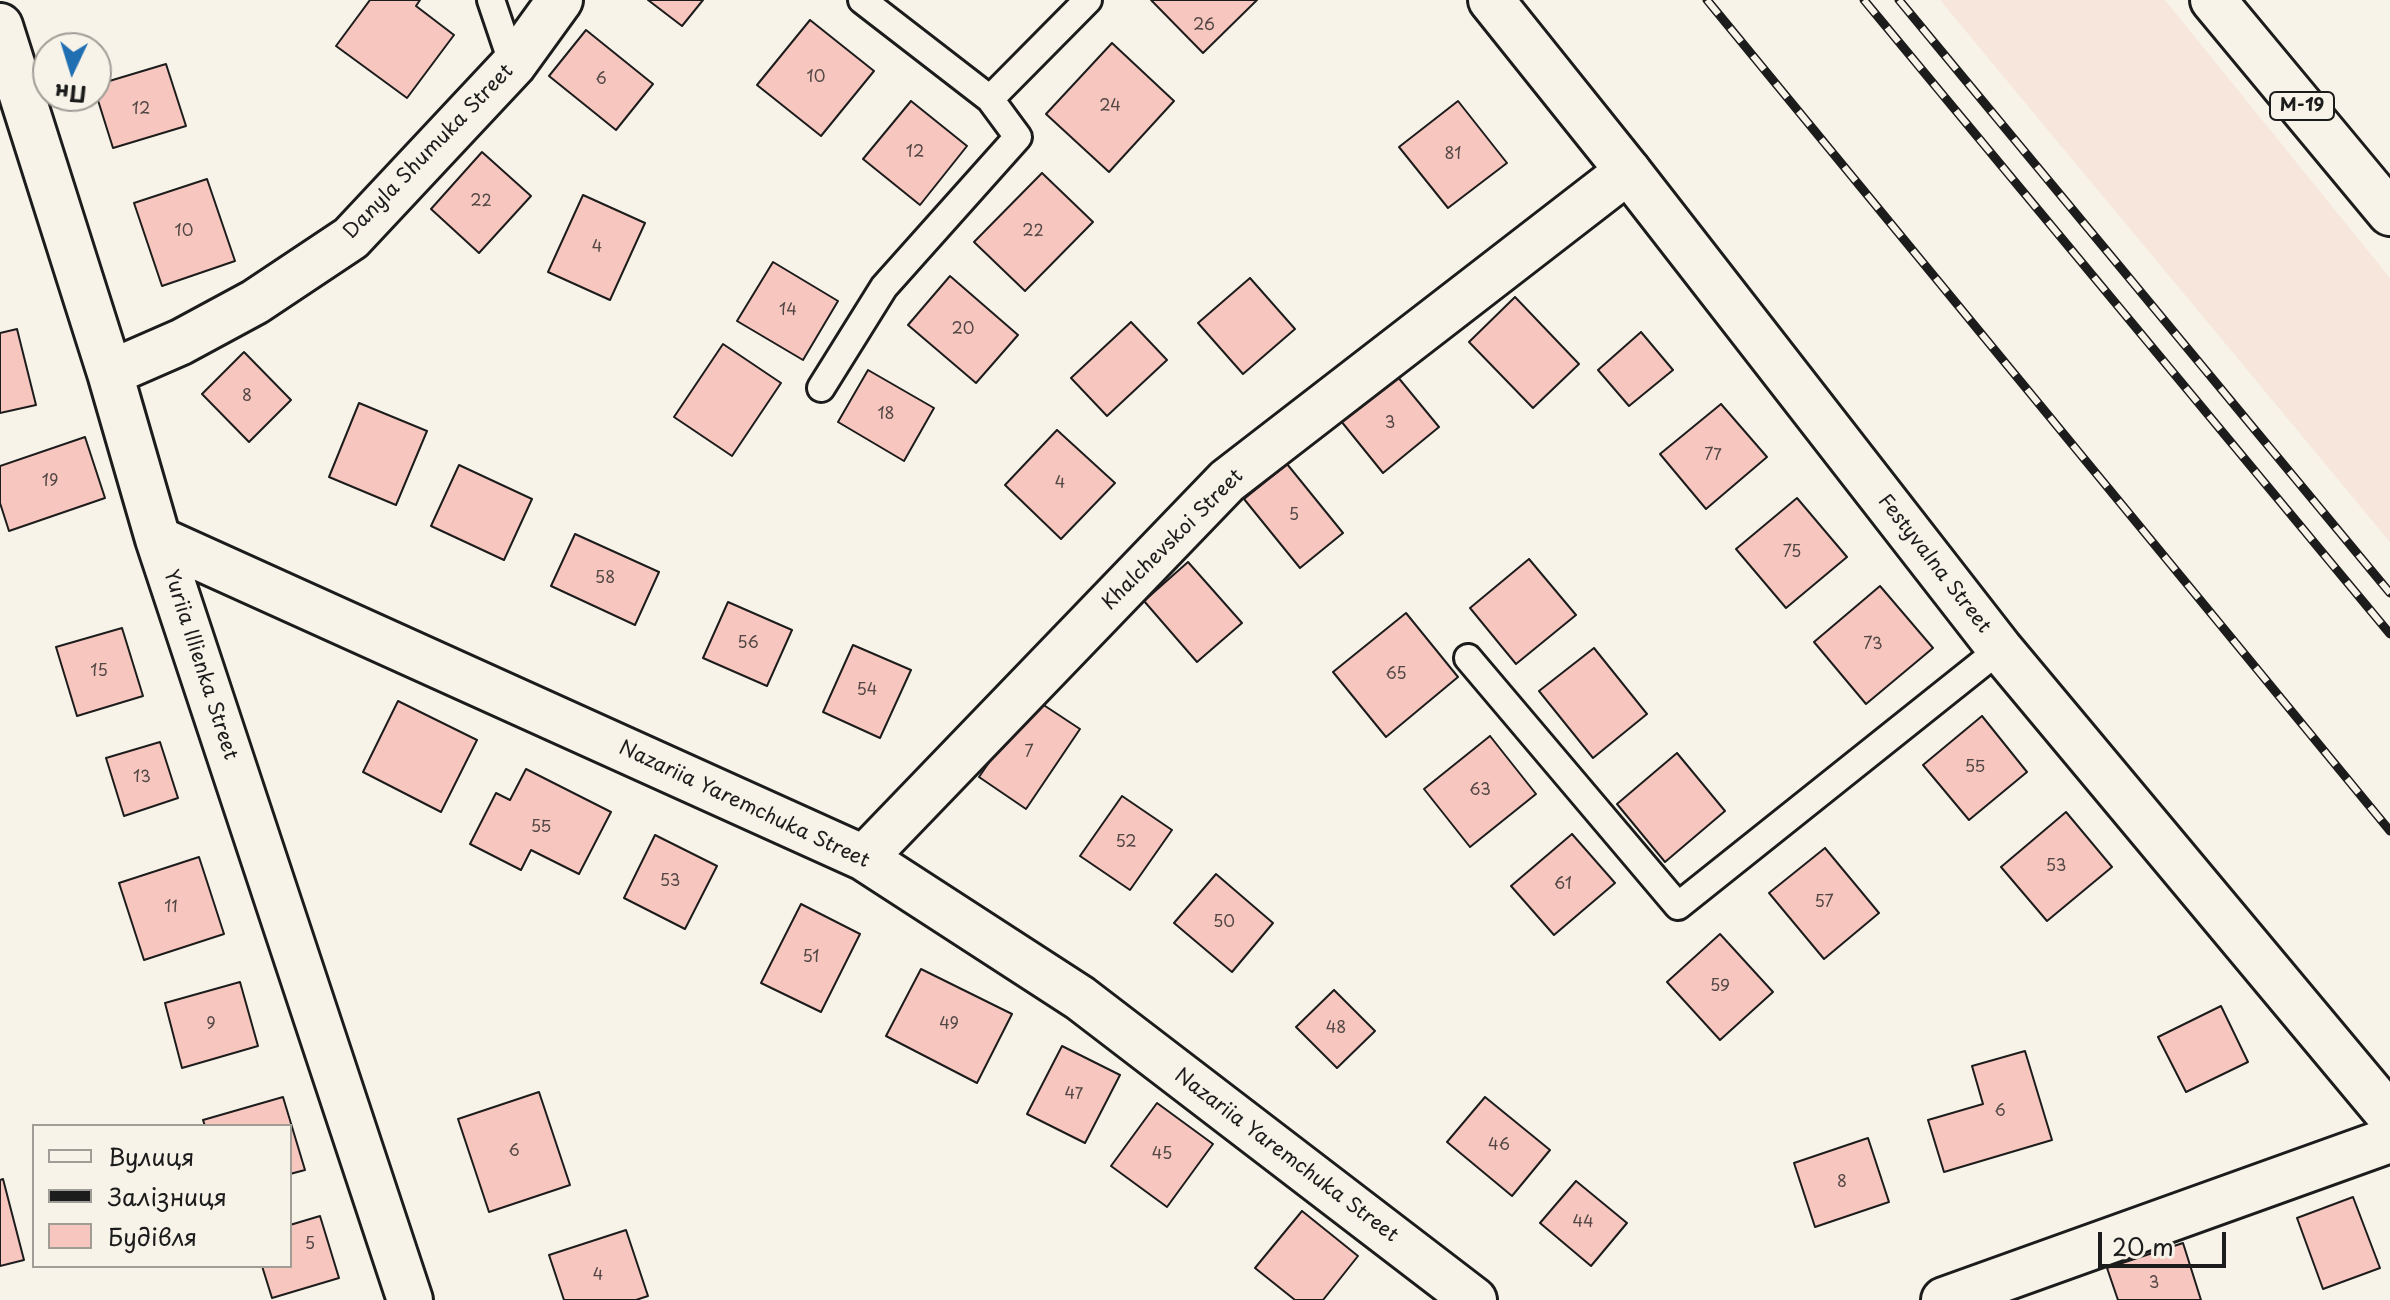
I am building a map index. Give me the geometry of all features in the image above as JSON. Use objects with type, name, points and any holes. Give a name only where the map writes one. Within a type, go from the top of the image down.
[{"type":"main road","name":"Danyla Shumuka Street","points":[[110,373],[181,342],[255,302],[351,238],[513,65],[560,0]]},
{"type":"main road","name":"Festyvalna Street","points":[[1491,0],[2000,649],[2390,1116]]},
{"type":"main road","name":"М-19","points":[[2213,0],[2390,213]]},
{"type":"main road","name":"Yuriia Illienka Street","points":[[0,26],[110,373],[158,539],[410,1300]]},
{"type":"main road","name":"Khalchevskoi Street","points":[[864,858],[1227,481],[1628,171]]},
{"type":"main road","name":"Nazariia Yaremchuka Street","points":[[158,539],[864,858],[1080,998],[1474,1300]]},
{"type":"main road","points":[[1944,1300],[2390,1140]]},
{"type":"lane","points":[[491,0],[513,65]]},
{"type":"lane","points":[[821,388],[884,287],[1018,137],[990,99],[862,0]]},
{"type":"lane","points":[[990,99],[1088,0]]},
{"type":"lane","points":[[1468,658],[1678,906],[2000,649]]},
{"type":"shaded area","points":[[1940,0],[2165,0],[2390,278],[2390,542]]},
{"type":"building","points":[[370,0],[420,0],[416,6],[454,35],[407,98],[336,46]]},
{"type":"building","points":[[648,0],[703,0],[682,26]]},
{"type":"building","points":[[1151,0],[1257,0],[1203,53]]},
{"type":"building","points":[[810,20],[874,71],[821,136],[757,85]]},
{"type":"building","points":[[586,30],[653,84],[616,130],[549,76]]},
{"type":"building","points":[[1112,43],[1174,101],[1109,172],[1046,114]]},
{"type":"building","points":[[166,64],[186,126],[113,148],[102,112],[112,112],[112,80]]},
{"type":"building","points":[[911,101],[967,146],[920,205],[863,159]]},
{"type":"building","points":[[1458,101],[1507,163],[1448,208],[1399,147]]},
{"type":"building","points":[[482,152],[531,196],[479,253],[431,209]]},
{"type":"building","points":[[1042,173],[1093,222],[1025,291],[974,242]]},
{"type":"building","points":[[207,179],[235,261],[162,286],[134,203]]},
{"type":"building","points":[[583,195],[645,223],[610,300],[548,272]]},
{"type":"building","points":[[773,262],[838,301],[803,360],[737,321]]},
{"type":"building","points":[[950,276],[1018,335],[976,383],[908,325]]},
{"type":"building","points":[[1250,278],[1295,329],[1243,374],[1198,323]]},
{"type":"building","points":[[1515,297],[1579,364],[1533,408],[1469,342]]},
{"type":"building","points":[[1131,322],[1167,360],[1107,416],[1071,378]]},
{"type":"building","points":[[17,329],[36,405],[0,413],[0,333]]},
{"type":"building","points":[[1641,332],[1673,370],[1629,406],[1598,370]]},
{"type":"building","points":[[723,344],[781,383],[732,456],[674,417]]},
{"type":"building","points":[[244,352],[291,400],[249,442],[202,394]]},
{"type":"building","points":[[868,370],[934,408],[904,461],[838,422]]},
{"type":"building","points":[[1397,376],[1439,427],[1383,473],[1341,421]]},
{"type":"building","points":[[359,403],[427,431],[396,505],[329,477]]},
{"type":"building","points":[[1721,404],[1767,457],[1706,509],[1660,454]]},
{"type":"building","points":[[1057,430],[1115,483],[1061,539],[1005,485]]},
{"type":"building","points":[[85,437],[105,498],[9,531],[0,503],[0,466]]},
{"type":"building","points":[[1287,464],[1343,533],[1300,568],[1244,499]]},
{"type":"building","points":[[459,465],[532,499],[504,560],[431,526]]},
{"type":"building","points":[[1797,498],[1847,557],[1786,608],[1736,549]]},
{"type":"building","points":[[575,534],[659,572],[635,625],[551,586]]},
{"type":"building","points":[[1529,559],[1576,615],[1516,664],[1470,608]]},
{"type":"building","points":[[1188,562],[1242,623],[1197,662],[1144,601]]},
{"type":"building","points":[[1880,586],[1933,648],[1866,704],[1814,642]]},
{"type":"building","points":[[728,602],[792,630],[767,686],[703,658]]},
{"type":"building","points":[[1406,613],[1458,677],[1386,737],[1333,672]]},
{"type":"building","points":[[122,628],[143,696],[77,716],[56,647]]},
{"type":"building","points":[[853,645],[911,670],[880,738],[823,712]]},
{"type":"building","points":[[1594,648],[1647,714],[1593,758],[1539,691]]},
{"type":"building","points":[[1033,698],[1080,729],[1026,809],[979,777]]},
{"type":"building","points":[[398,701],[477,740],[441,812],[363,772]]},
{"type":"building","points":[[1982,716],[2027,772],[1969,820],[1923,765]]},
{"type":"building","points":[[1490,736],[1536,794],[1470,847],[1424,789]]},
{"type":"building","points":[[160,742],[178,798],[124,816],[106,758]]},
{"type":"building","points":[[1677,753],[1725,811],[1665,862],[1617,804]]},
{"type":"building","points":[[526,769],[611,812],[579,874],[531,850],[521,870],[470,844],[496,793],[510,800]]},
{"type":"building","points":[[1122,796],[1172,830],[1130,890],[1080,856]]},
{"type":"building","points":[[2066,812],[2112,867],[2047,921],[2001,867]]},
{"type":"building","points":[[1572,834],[1615,883],[1554,935],[1511,886]]},
{"type":"building","points":[[655,835],[717,866],[685,929],[624,898]]},
{"type":"building","points":[[1825,848],[1879,913],[1824,959],[1769,893]]},
{"type":"building","points":[[199,857],[224,934],[144,960],[119,883]]},
{"type":"building","points":[[1216,874],[1273,923],[1232,972],[1174,923]]},
{"type":"building","points":[[801,904],[860,934],[821,1012],[761,983]]},
{"type":"building","points":[[1720,934],[1773,992],[1720,1040],[1667,982]]},
{"type":"building","points":[[921,969],[1012,1014],[977,1083],[886,1036]]},
{"type":"building","points":[[240,982],[258,1046],[182,1068],[165,1003]]},
{"type":"building","points":[[1334,990],[1375,1031],[1337,1068],[1296,1027]]},
{"type":"building","points":[[2221,1006],[2248,1062],[2186,1092],[2158,1037]]},
{"type":"building","points":[[1062,1046],[1120,1075],[1085,1143],[1027,1114]]},
{"type":"building","points":[[2025,1051],[2052,1140],[1944,1172],[1928,1120],[1983,1104],[1972,1066]]},
{"type":"building","points":[[539,1092],[570,1185],[489,1212],[458,1119]]},
{"type":"building","points":[[283,1097],[291,1124],[204,1124],[203,1120]]},
{"type":"building","points":[[1485,1097],[1550,1150],[1512,1196],[1447,1142]]},
{"type":"building","points":[[1157,1103],[1213,1144],[1167,1207],[1111,1166]]},
{"type":"building","points":[[292,1127],[305,1170],[292,1173]]},
{"type":"building","points":[[1868,1138],[1889,1202],[1815,1227],[1794,1163]]},
{"type":"building","points":[[3,1179],[24,1260],[0,1266],[0,1180]]},
{"type":"building","points":[[1576,1181],[1627,1223],[1591,1266],[1540,1223]]},
{"type":"building","points":[[2353,1197],[2380,1268],[2323,1289],[2297,1218]]},
{"type":"building","points":[[1302,1211],[1358,1256],[1323,1300],[1295,1300],[1255,1268]]},
{"type":"building","points":[[320,1216],[339,1278],[272,1298],[263,1268],[292,1268],[292,1224]]},
{"type":"building","points":[[626,1230],[648,1296],[636,1300],[564,1300],[549,1255]]},
{"type":"building","points":[[2183,1243],[2201,1300],[2118,1300],[2107,1268]]},
{"type":"railway","points":[[1707,0],[2390,831]]},
{"type":"railway","points":[[1864,0],[2390,634]]},
{"type":"railway","points":[[1899,0],[2390,593]]}]
